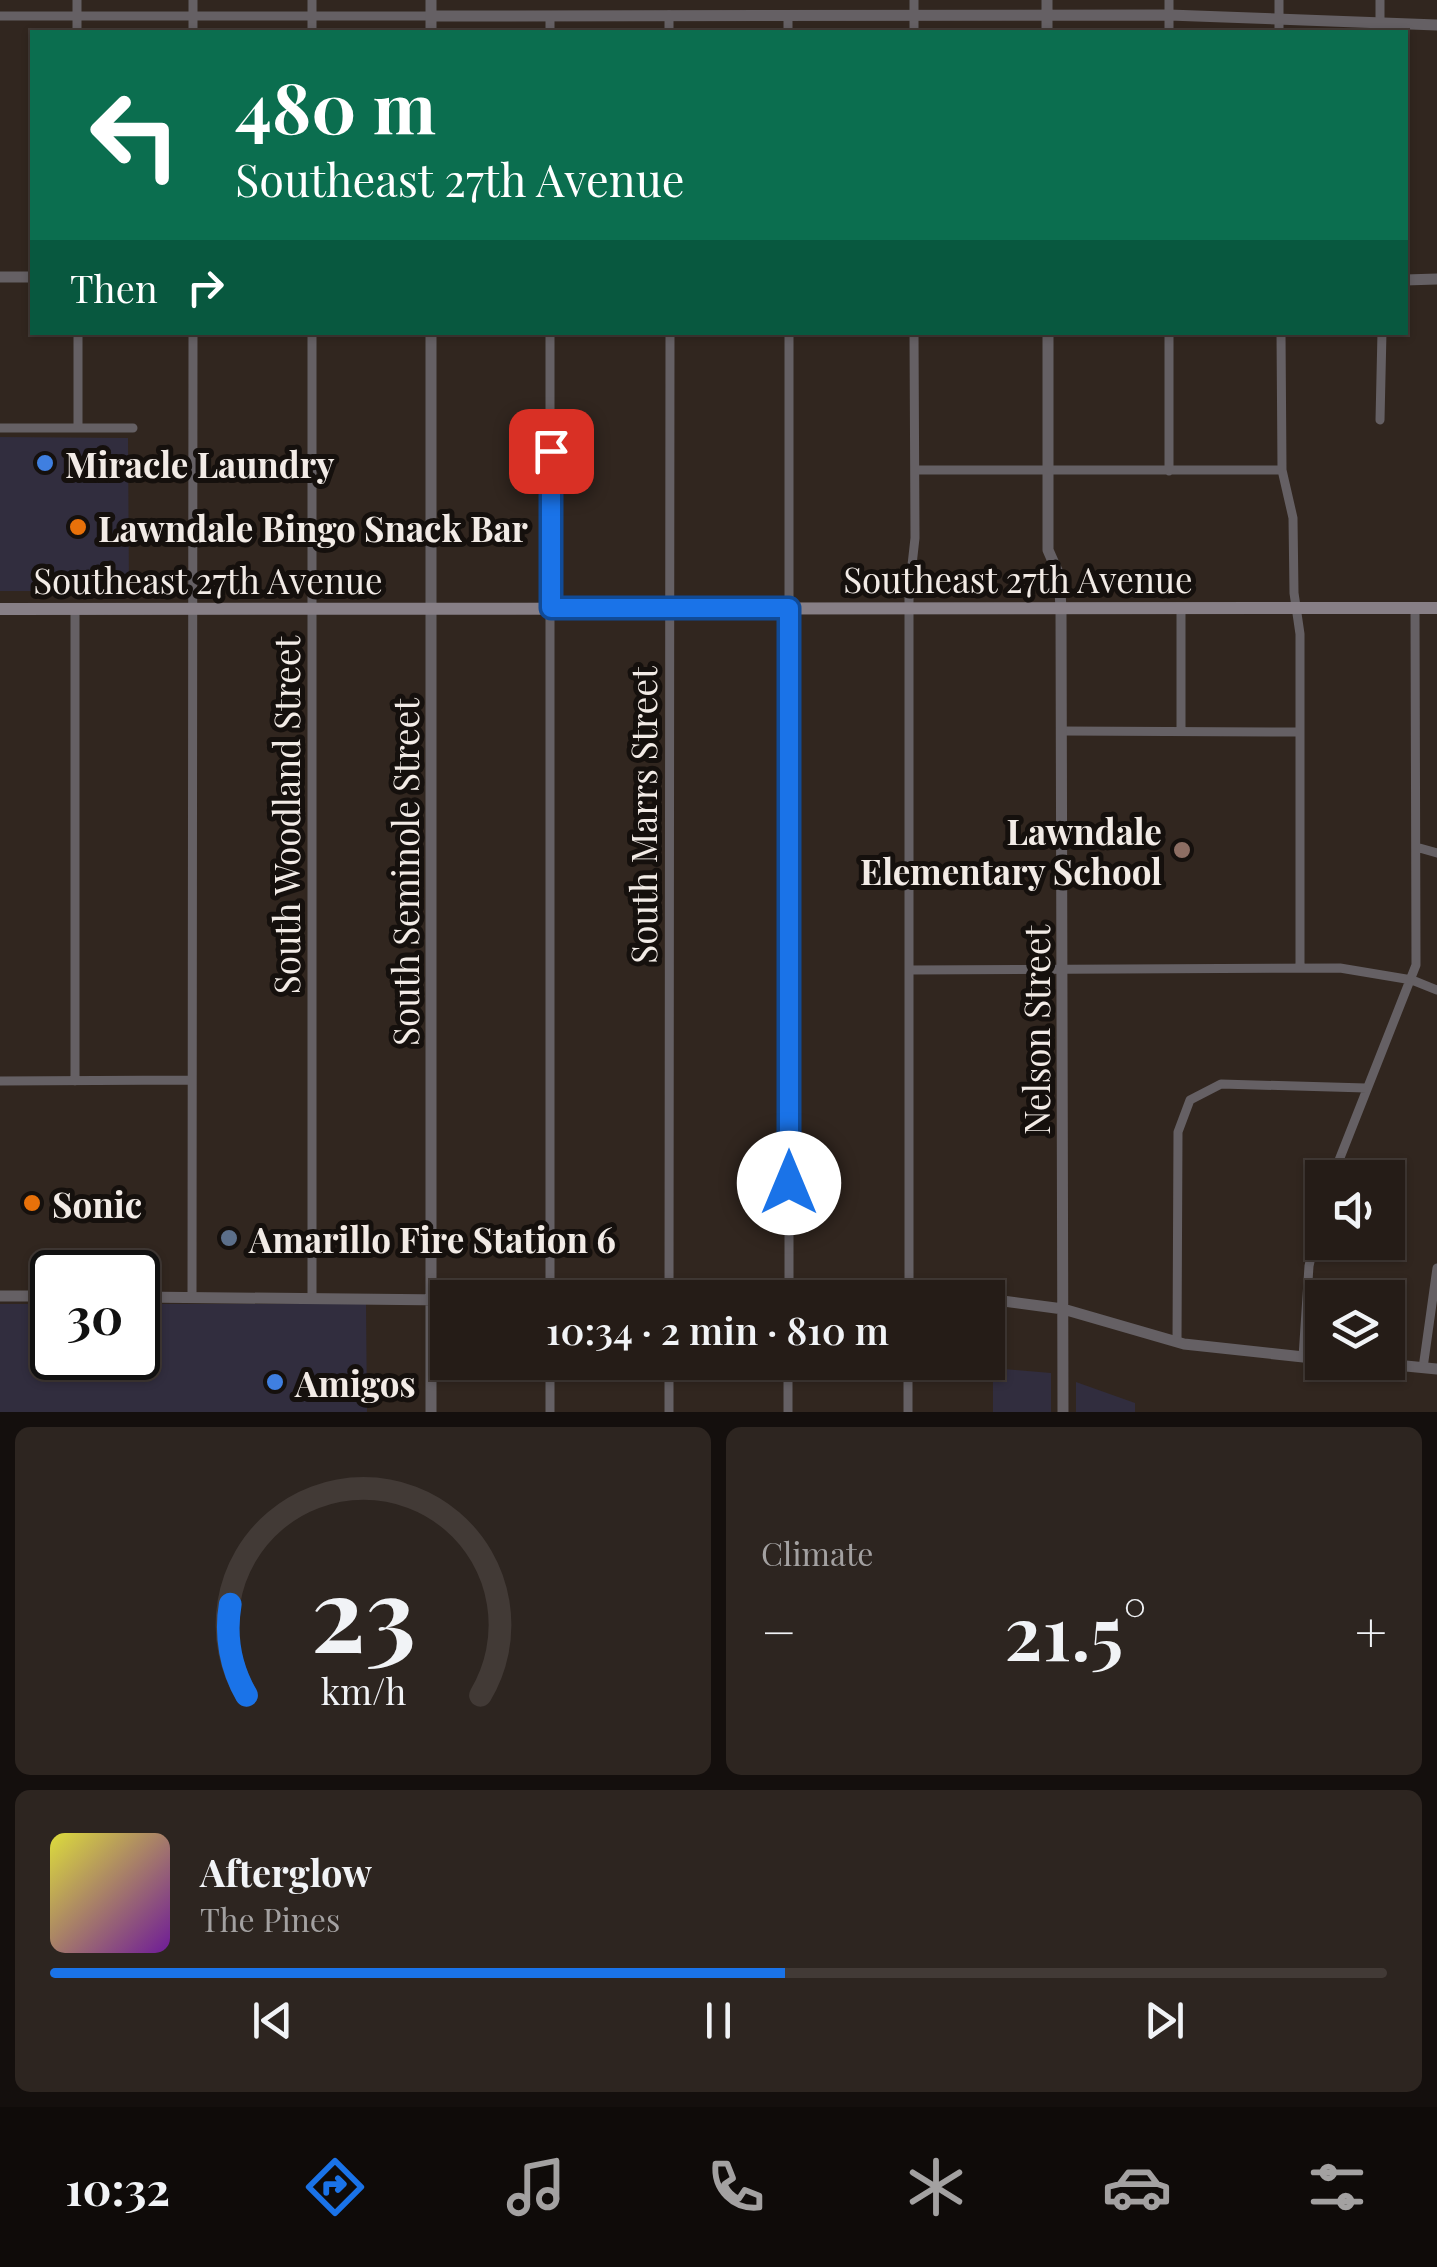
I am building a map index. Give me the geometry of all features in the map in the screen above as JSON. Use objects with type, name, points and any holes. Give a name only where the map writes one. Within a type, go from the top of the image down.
[{"type":"main road","name":"Southeast 27th Avenue","points":[[0,609],[1437,608]]},
{"type":"street","points":[[77,0],[77,30]]},
{"type":"street","points":[[193,0],[193,30]]},
{"type":"street","points":[[312,0],[312,30]]},
{"type":"street","points":[[431,0],[431,30]]},
{"type":"street","points":[[914,0],[914,30]]},
{"type":"street","points":[[1047,0],[1047,30]]},
{"type":"street","points":[[1169,0],[1169,30]]},
{"type":"street","points":[[1279,0],[1279,30]]},
{"type":"street","points":[[1380,0],[1380,26]]},
{"type":"street","points":[[788,15],[788,30]]},
{"type":"street","points":[[0,16],[1169,15],[1380,26],[1437,24]]},
{"type":"street","points":[[550,16],[550,30]]},
{"type":"street","points":[[670,16],[670,30]]},
{"type":"street","points":[[0,277],[30,277]]},
{"type":"street","points":[[1408,280],[1437,280]]},
{"type":"street","points":[[78,335],[78,428]]},
{"type":"street","points":[[192,1297],[194,335]]},
{"type":"street","name":"South Woodland Street","points":[[312,335],[312,1298]]},
{"type":"street","name":"South Seminole Street","points":[[431,335],[431,1280]]},
{"type":"street","points":[[550,335],[550,1280]]},
{"type":"street","name":"South Marrs Street","points":[[669,1280],[670,335]]},
{"type":"street","points":[[788,1280],[789,335]]},
{"type":"street","points":[[908,1280],[914,335]]},
{"type":"street","name":"Nelson Street","points":[[1048,335],[1048,550],[1059,575],[1062,608],[1063,1412]]},
{"type":"street","points":[[1169,335],[1169,471]]},
{"type":"street","points":[[1282,335],[1282,470],[1293,518],[1296,608],[1300,968]]},
{"type":"street","points":[[1380,420],[1382,335]]},
{"type":"street","points":[[0,428],[133,428]]},
{"type":"street","points":[[914,470],[1282,470]]},
{"type":"street","points":[[1181,608],[1181,731]]},
{"type":"street","points":[[1339,1160],[1416,966],[1415,608]]},
{"type":"street","points":[[75,609],[75,1081]]},
{"type":"street","points":[[1062,731],[1299,732]]},
{"type":"street","points":[[1416,847],[1437,853]]},
{"type":"street","points":[[910,970],[1340,968],[1412,980],[1437,990]]},
{"type":"street","points":[[0,1081],[192,1080]]},
{"type":"street","points":[[1178,1342],[1178,1132],[1190,1100],[1221,1084],[1366,1088]]},
{"type":"street","points":[[1005,1301],[1062,1309],[1178,1342],[1303,1357],[1310,1260]]},
{"type":"street","points":[[1423,1368],[1437,1268]]},
{"type":"street","points":[[0,1296],[30,1296]]},
{"type":"street","points":[[160,1297],[430,1299]]},
{"type":"street","points":[[1405,1366],[1437,1369]]},
{"type":"street","name":"South Seminole Street","points":[[431,1380],[431,1412]]},
{"type":"street","points":[[550,1380],[550,1412]]},
{"type":"street","points":[[669,1380],[669,1412]]},
{"type":"street","points":[[788,1380],[788,1412]]},
{"type":"street","points":[[908,1380],[908,1412]]},
{"type":"shaded area","points":[[0,437],[128,438],[129,591],[0,591]]},
{"type":"shaded area","points":[[0,1304],[30,1304],[30,1380],[160,1380],[160,1304],[366,1304],[367,1412],[0,1412]]},
{"type":"shaded area","points":[[1005,1369],[1051,1373],[1051,1412],[993,1412],[993,1380],[1005,1380]]},
{"type":"shaded area","points":[[1076,1382],[1135,1403],[1135,1412],[1076,1412]]},
{"type":"place","name":"Miracle Laundry","points":[[45,463]]},
{"type":"place","name":"Lawndale Bingo Snack Bar","points":[[78,527]]},
{"type":"place","name":"Lawndale Elementary School","points":[[1182,850]]},
{"type":"place","name":"Sonic","points":[[32,1203]]},
{"type":"place","name":"Amarillo Fire Station 6","points":[[229,1238]]},
{"type":"place","name":"Amigos","points":[[275,1382]]},
{"type":"route","points":[[551,451],[551,608],[789,608],[789,1183]]}]
